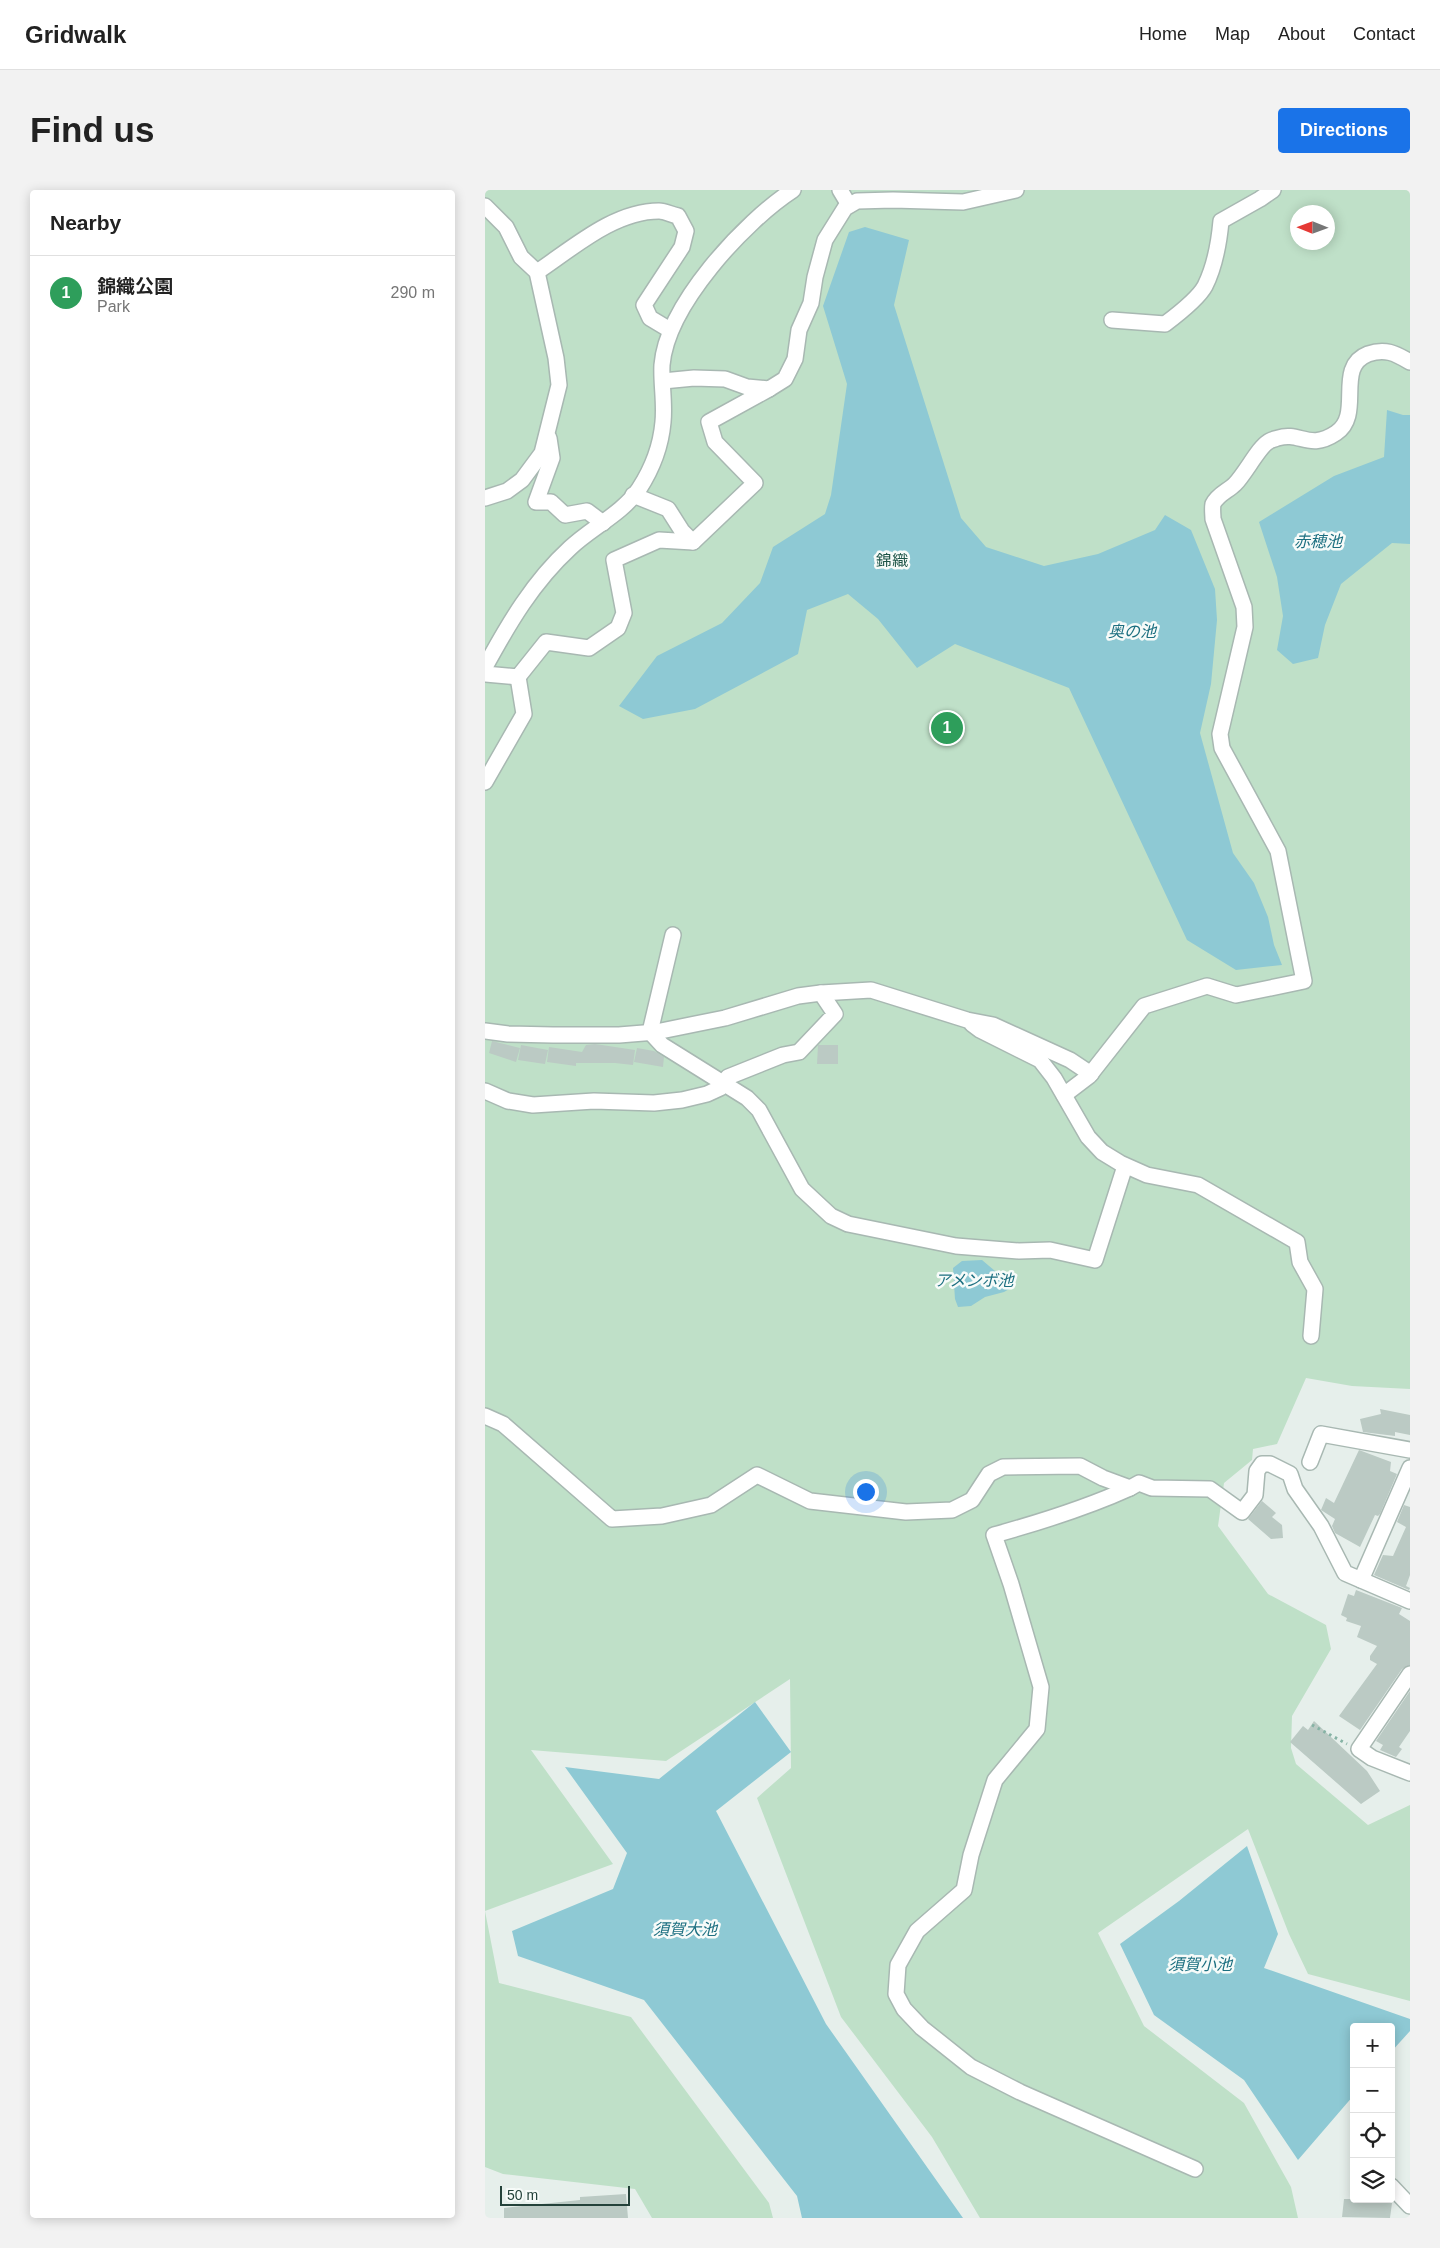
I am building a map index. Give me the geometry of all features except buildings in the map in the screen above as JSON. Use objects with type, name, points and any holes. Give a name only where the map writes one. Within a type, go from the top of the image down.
[{"type":"street","points":[[485,667],[513,616],[537,582],[571,547],[603,523],[638,490],[654,462],[663,422],[662,364],[671,330],[697,284],[729,248],[779,199],[793,190]]},
{"type":"street","points":[[840,190],[849,205]]},
{"type":"street","points":[[485,782],[524,714],[518,677],[546,642],[589,648],[618,628],[624,614],[614,560],[659,540],[693,542],[755,483],[715,442],[709,422],[785,379],[795,359],[799,330],[811,303],[815,277],[825,240],[845,208],[857,201],[963,202],[1016,190]]},
{"type":"street","points":[[1112,320],[1165,324],[1182,311],[1205,288],[1219,247],[1221,221],[1273,190]]},
{"type":"street","points":[[485,206],[506,227],[521,257],[537,272],[556,358],[559,385],[542,453],[522,480],[507,491],[486,499]]},
{"type":"street","points":[[537,272],[601,229],[632,216],[660,211],[678,216],[686,231],[682,248],[644,305],[650,318],[671,330]]},
{"type":"street","points":[[1064,1095],[1091,1074],[1144,1006],[1207,986],[1236,995],[1304,981],[1278,851],[1222,748],[1221,734],[1245,627],[1244,607],[1213,519],[1213,506],[1220,494],[1235,484],[1266,442],[1281,437],[1317,442],[1328,439],[1341,430],[1347,418],[1351,372],[1359,357],[1377,351],[1393,352],[1410,362]]},
{"type":"street","points":[[663,381],[694,378],[725,380],[769,389]]},
{"type":"street","points":[[547,431],[552,458],[536,502],[551,502],[565,516],[587,511],[603,523]]},
{"type":"street","points":[[633,495],[669,509],[682,531],[693,542]]},
{"type":"street","points":[[485,674],[518,677]]},
{"type":"street","points":[[650,1032],[673,935]]},
{"type":"street","points":[[485,1030],[508,1034],[553,1036],[650,1032],[725,1018],[799,996],[821,992],[871,990],[967,1020],[993,1025],[1070,1060],[1091,1074]]},
{"type":"street","points":[[485,1091],[508,1102],[533,1105],[594,1101],[654,1103],[682,1100],[707,1094],[720,1088],[728,1077],[783,1055],[799,1052],[835,1014],[821,992]]},
{"type":"street","points":[[967,1020],[980,1030],[1040,1060],[1054,1078],[1088,1137],[1103,1152],[1125,1166],[1147,1175],[1198,1185],[1297,1242],[1300,1262],[1315,1289],[1311,1336]]},
{"type":"street","points":[[650,1032],[662,1044],[747,1098],[759,1110],[802,1189],[831,1216],[848,1224],[956,1246],[1019,1251],[1051,1250],[1095,1260],[1125,1166]]},
{"type":"street","points":[[485,1416],[503,1424],[612,1519],[662,1516],[711,1504],[736,1491],[757,1475],[810,1500],[906,1512],[952,1510],[972,1500],[989,1474],[1003,1467],[1080,1466],[1103,1478],[1129,1488]]},
{"type":"street","points":[[1309,1462],[1321,1434],[1410,1450]]},
{"type":"street","points":[[1195,2169],[1020,2092],[971,2067],[921,2028],[904,2009],[896,1994],[898,1966],[917,1931],[964,1890],[971,1855],[995,1780],[1037,1728],[1041,1687],[1011,1584],[994,1535],[1062,1516],[1139,1483],[1152,1488],[1210,1489],[1242,1512],[1255,1495],[1257,1472],[1262,1464],[1270,1464],[1290,1474],[1295,1489],[1321,1526],[1345,1573],[1410,1601]]},
{"type":"street","points":[[1361,1580],[1410,1468]]},
{"type":"street","points":[[1410,1674],[1359,1749],[1372,1758],[1410,1772]]},
{"type":"street","points":[[1395,2190],[1410,2206]]},
{"type":"path","points":[[1313,1725],[1359,1749]]},
{"type":"green space","points":[[485,190],[1410,190],[1410,1389],[1352,1386],[1306,1378],[1277,1444],[1253,1449],[1252,1460],[1224,1483],[1218,1526],[1268,1594],[1326,1625],[1331,1649],[1292,1716],[1291,1748],[1296,1764],[1368,1825],[1410,1805],[1410,2001],[1308,1974],[1289,1934],[1248,1829],[1098,1933],[1144,2026],[1244,2103],[1291,2187],[1298,2218],[980,2218],[932,2137],[841,2017],[757,1798],[791,1768],[790,1679],[666,1761],[531,1750],[613,1864],[485,1911]]},
{"type":"green space","points":[[485,1911],[499,1983],[631,2017],[769,2203],[773,2218],[652,2218],[635,2189],[503,2174],[485,2167]]},
{"type":"water","name":"奥の池","points":[[865,227],[909,240],[894,305],[961,518],[986,547],[1044,566],[1098,554],[1155,530],[1165,515],[1191,530],[1215,589],[1217,620],[1211,684],[1200,733],[1233,853],[1254,883],[1268,917],[1274,945],[1282,965],[1236,970],[1187,940],[1069,688],[955,644],[917,668],[878,619],[848,594],[807,610],[798,654],[695,709],[643,719],[619,706],[657,656],[722,623],[760,583],[773,547],[825,514],[831,495],[847,384],[823,306],[849,232]]},
{"type":"water","name":"赤穂池","points":[[1387,410],[1410,415],[1410,544],[1392,543],[1341,584],[1325,625],[1318,658],[1293,664],[1277,650],[1283,616],[1277,577],[1259,522],[1334,476],[1384,457]]},
{"type":"water","name":"アメンボ池","points":[[982,1260],[995,1271],[1011,1278],[1011,1288],[985,1297],[971,1306],[958,1307],[955,1299],[953,1268],[962,1261]]},
{"type":"water","name":"須賀大池","points":[[755,1702],[791,1752],[716,1811],[826,2024],[963,2218],[802,2218],[797,2196],[644,2000],[518,1956],[512,1931],[613,1889],[627,1853],[565,1767],[659,1779]]},
{"type":"water","name":"須賀小池","points":[[1247,1846],[1278,1934],[1264,1968],[1410,2019],[1410,2031],[1395,2048],[1395,2023],[1350,2023],[1350,2100],[1298,2160],[1244,2080],[1154,2015],[1120,1944],[1179,1901]]},
{"type":"place","name":"錦織公園","points":[[947,728]]},
{"type":"district","name":"錦織","points":[[892,560]]}]
